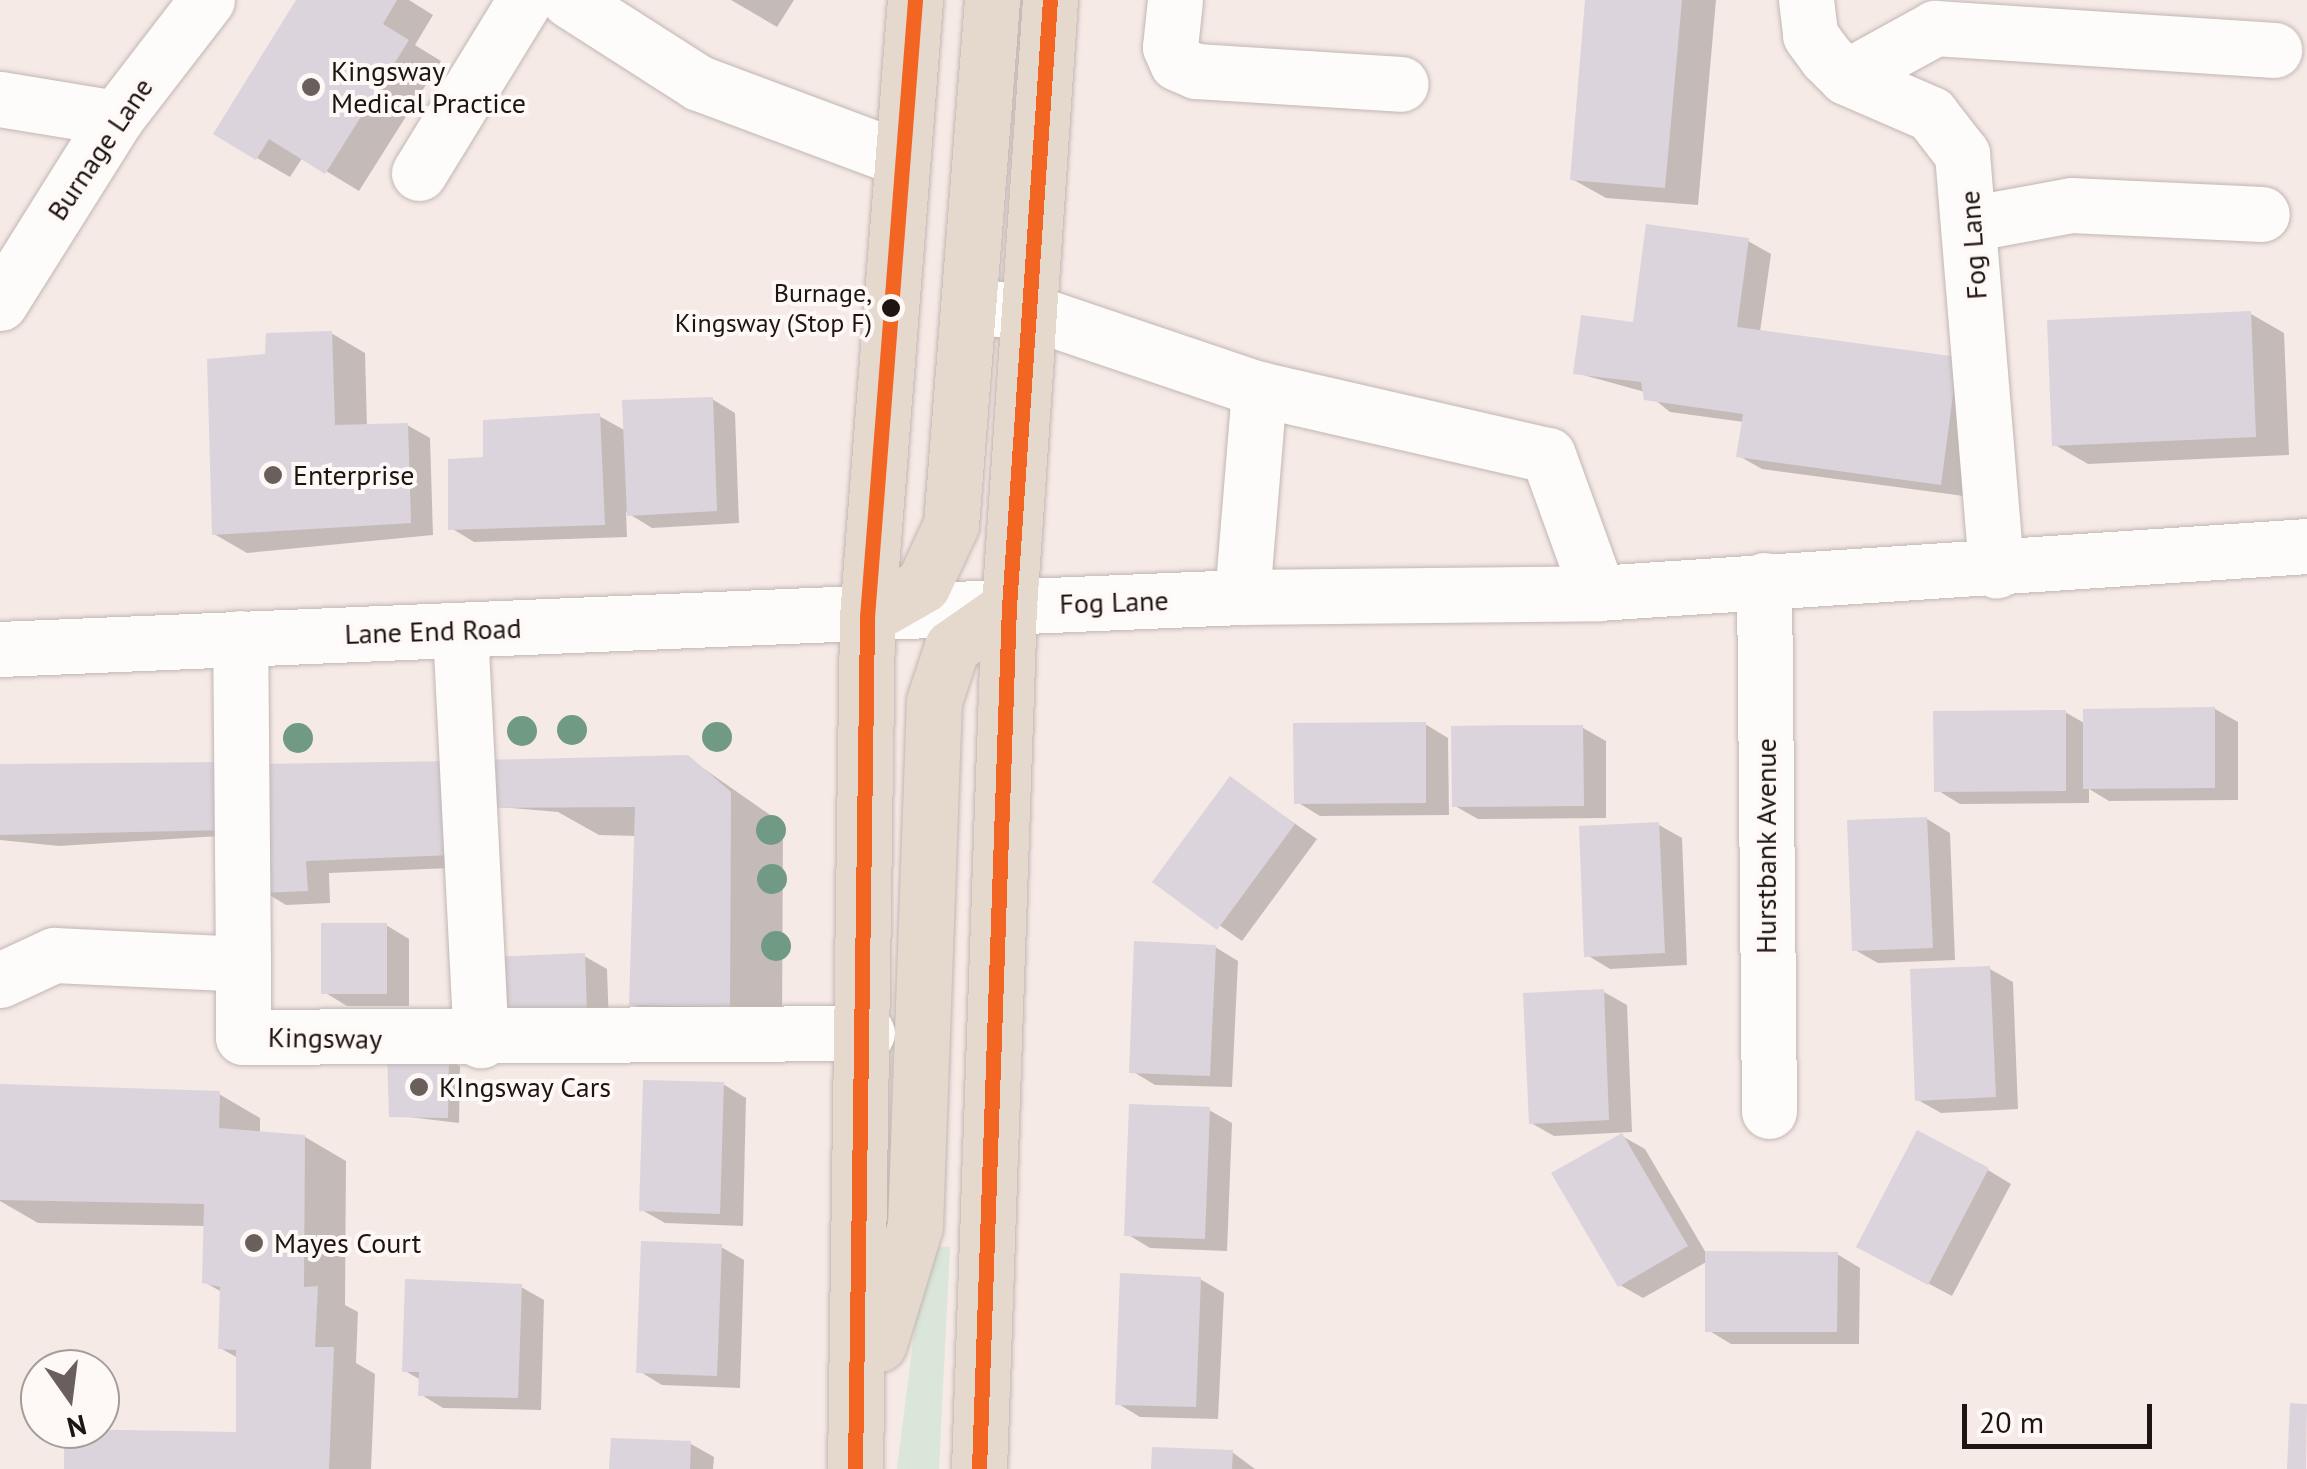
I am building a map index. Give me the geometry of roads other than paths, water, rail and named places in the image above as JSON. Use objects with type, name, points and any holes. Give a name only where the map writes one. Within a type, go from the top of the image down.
[{"type":"highway","points":[[855,1469],[867,1033],[867,617],[897,157],[914,0]]},
{"type":"highway","points":[[867,617],[923,586],[940,560],[970,306],[992,0]]},
{"type":"highway","points":[[979,1469],[1009,606],[1050,0]]},
{"type":"highway","points":[[859,1410],[915,1226],[934,701],[952,647],[1009,606]]},
{"type":"street","name":"Burnage Lane","points":[[0,302],[116,118],[207,0]]},
{"type":"street","points":[[419,174],[525,0]]},
{"type":"street","points":[[569,0],[698,83],[897,157]]},
{"type":"street","points":[[1175,0],[1170,47],[1186,67],[1401,84]]},
{"type":"street","name":"Fog Lane","points":[[1806,0],[1810,35],[1846,77],[1931,114],[1962,154],[1974,223],[1996,571]]},
{"type":"street","points":[[1846,77],[1935,28],[2274,50]]},
{"type":"street","points":[[0,99],[116,118]]},
{"type":"street","points":[[1974,223],[2070,205],[2262,214]]},
{"type":"street","points":[[970,306],[1028,311],[1260,389],[1548,455],[1598,594]]},
{"type":"street","points":[[1242,597],[1260,389]]},
{"type":"street","name":"Fog Lane","points":[[867,617],[1009,606],[1242,597],[1598,594],[1764,580],[1996,571],[2307,546]]},
{"type":"street","name":"Hurstbank Avenue","points":[[1764,580],[1769,1111]]},
{"type":"street","name":"Lane End Road","points":[[0,649],[867,617]]},
{"type":"street","points":[[460,630],[481,1040],[867,1033]]},
{"type":"street","points":[[0,980],[54,955],[243,964],[240,638]]},
{"type":"street","name":"Kingsway","points":[[243,964],[243,1037],[481,1040]]},
{"type":"place","name":"Kingsway Medical Practice","points":[[311,87]]},
{"type":"place","name":"Burnage, Kingsway (Stop F)","points":[[891,308]]},
{"type":"place","name":"Enterprise","points":[[273,475]]},
{"type":"place","name":"KIngsway Cars","points":[[419,1087]]},
{"type":"place","name":"Mayes Court","points":[[254,1243]]}]
